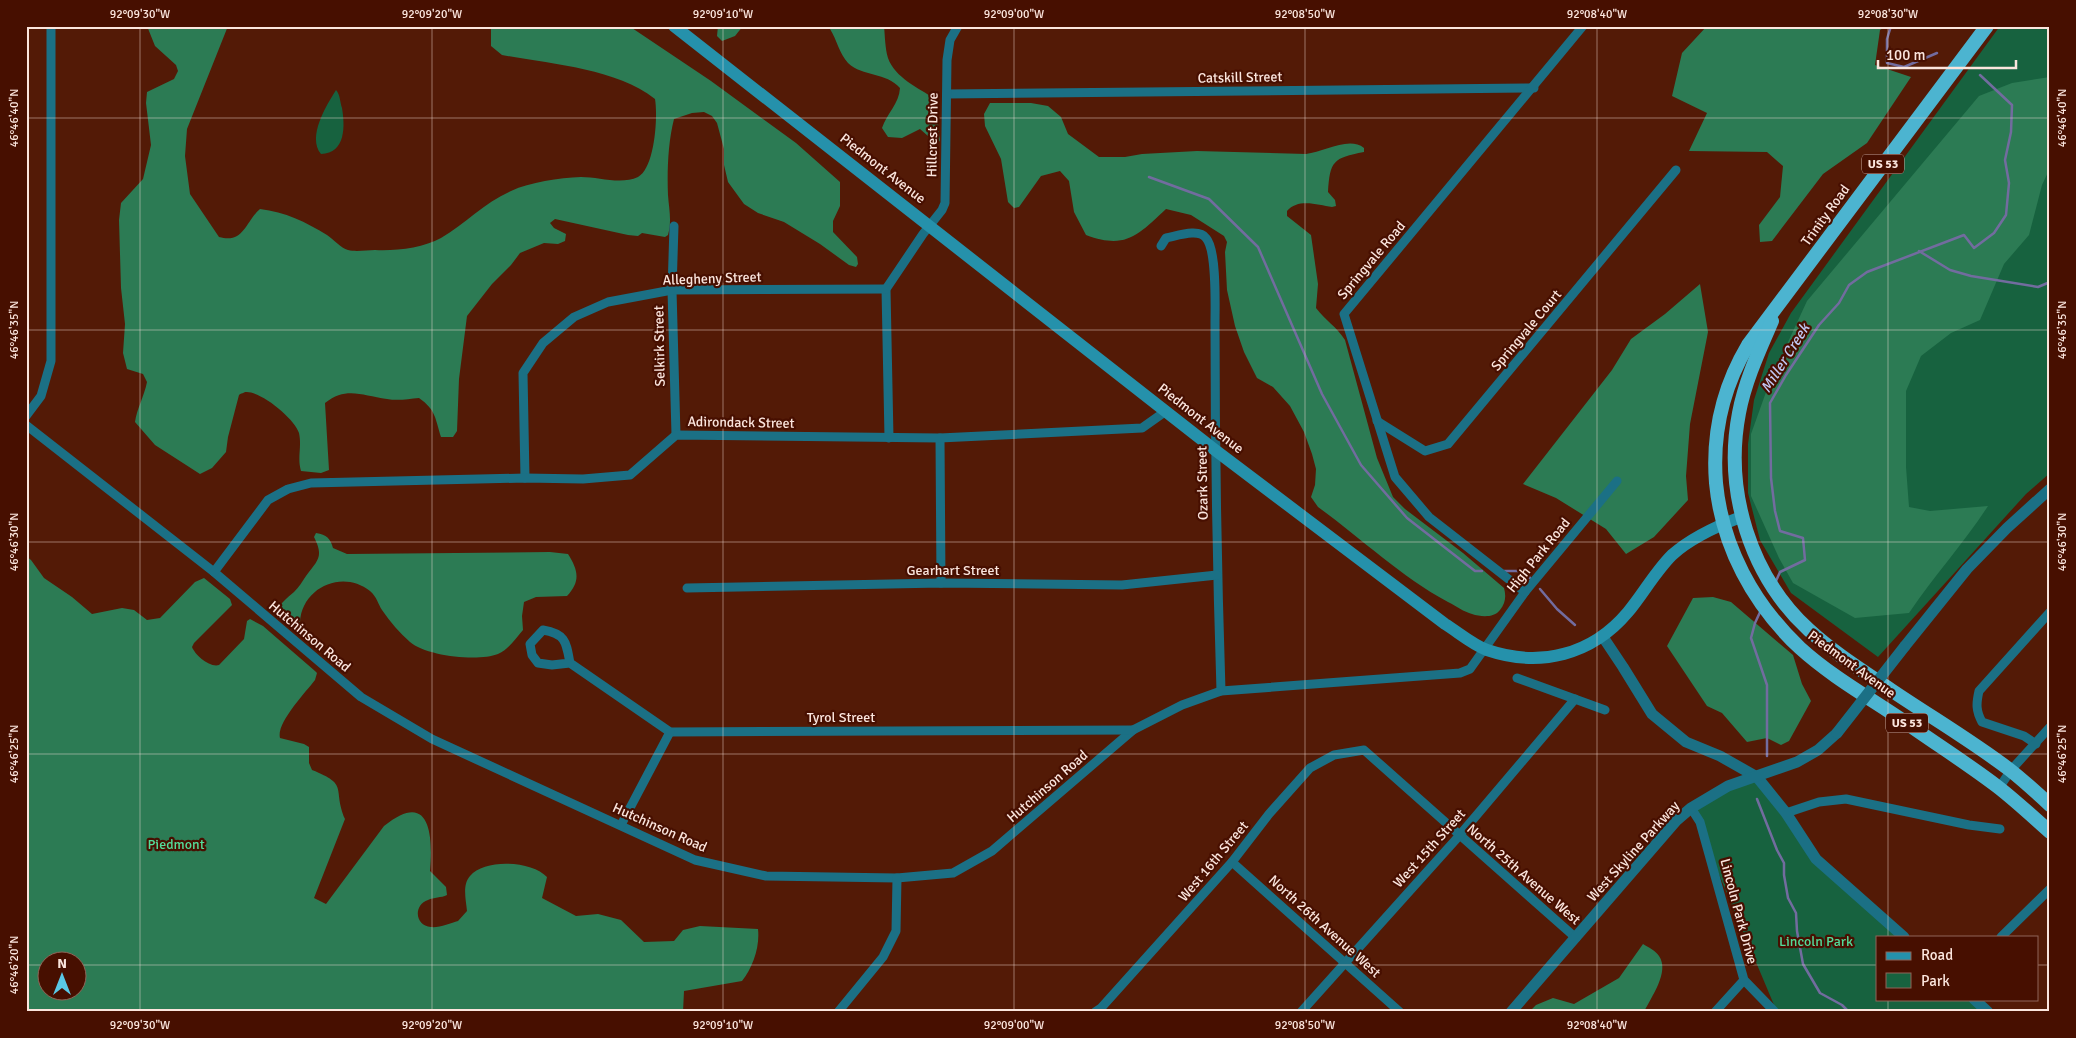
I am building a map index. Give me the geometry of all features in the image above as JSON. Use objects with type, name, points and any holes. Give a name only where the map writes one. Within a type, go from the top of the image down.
[{"type":"highway","name":"Trinity Road","points":[[1722,524],[1717,491],[1715,452],[1725,394],[1739,360],[1748,345],[1986,26]]},
{"type":"highway","name":"Trinity Road","points":[[1741,517],[1734,452],[1739,412],[1754,364],[1780,303]]},
{"type":"highway","name":"Piedmont Avenue","points":[[1741,517],[1749,541],[1773,587],[1793,614],[1828,646],[2011,770],[2050,805]]},
{"type":"highway","name":"Piedmont Avenue","points":[[1722,524],[1742,572],[1780,627],[1820,664],[1999,788],[2050,832]]},
{"type":"main road","name":"Piedmont Avenue","points":[[674,26],[1215,450],[1445,624],[1485,649],[1515,657],[1536,658],[1571,652],[1603,637],[1627,613],[1661,567],[1689,541],[1722,524],[1741,517]]},
{"type":"street","points":[[26,416],[41,396],[51,361],[51,26]]},
{"type":"street","name":"Hillcrest Drive","points":[[886,289],[945,203],[947,60],[950,40],[958,26]]},
{"type":"street","name":"Springvale Road","points":[[1525,592],[1429,517],[1395,476],[1376,421],[1344,314],[1534,88],[1583,26]]},
{"type":"street","name":"Catskill Street","points":[[947,94],[1534,88]]},
{"type":"street","name":"Springvale Court","points":[[1376,421],[1425,451],[1448,444],[1676,170]]},
{"type":"street","name":"Selkirk Street","points":[[674,226],[672,290],[676,435]]},
{"type":"street","name":"Ozark Street","points":[[1161,246],[1166,238],[1202,234],[1207,238],[1212,250],[1217,575],[1221,691]]},
{"type":"street","points":[[886,289],[889,438]]},
{"type":"street","name":"Allegheny Street","points":[[525,478],[523,373],[544,343],[574,317],[608,302],[672,290],[886,289]]},
{"type":"street","name":"Adirondack Street","points":[[214,572],[268,500],[288,489],[311,483],[525,478],[584,480],[630,475],[676,435],[940,438],[1142,428],[1166,411]]},
{"type":"street","name":"Hutchinson Road","points":[[26,425],[214,572],[361,697],[432,739],[695,860],[766,876],[897,878],[953,873],[992,851],[1133,730],[1182,705],[1221,691],[1460,672],[1470,669],[1485,649]]},
{"type":"street","points":[[940,438],[941,583]]},
{"type":"street","name":"High Park Road","points":[[1485,649],[1525,592],[1617,480]]},
{"type":"street","name":"West Skyline Parkway","points":[[1511,1012],[1678,820],[1691,808],[1728,786],[1797,762],[1818,750],[1837,733],[1967,569],[2007,528],[2050,489]]},
{"type":"street","name":"Gearhart Street","points":[[687,588],[941,583],[1122,585],[1217,575]]},
{"type":"street","points":[[2036,744],[2024,736],[1982,722],[1976,711],[1977,700],[1979,691],[2050,612]]},
{"type":"street","points":[[570,663],[566,643],[557,633],[543,630],[530,644],[532,655],[538,663],[552,665],[570,663],[670,732],[621,825]]},
{"type":"street","points":[[1603,637],[1624,667],[1652,714],[1686,742],[1720,756],[1758,777],[1786,813],[1816,859],[1903,936]]},
{"type":"street","points":[[1517,678],[1605,710]]},
{"type":"street","name":"West 15th Street","points":[[1301,1012],[1459,836],[1575,699]]},
{"type":"street","points":[[1999,788],[2011,770],[2050,727]]},
{"type":"street","name":"Tyrol Street","points":[[670,732],[1133,730]]},
{"type":"street","name":"North 25th Avenue West","points":[[1364,750],[1576,938]]},
{"type":"street","name":"West 16th Street","points":[[1095,1012],[1101,1008],[1232,862],[1269,814],[1310,768],[1334,755],[1364,750]]},
{"type":"street","points":[[1786,813],[1819,802],[1846,799],[1969,825],[2000,829]]},
{"type":"street","name":"Lincoln Park Drive","points":[[1691,808],[1700,822],[1744,980],[1775,1012]]},
{"type":"street","name":"North 26th Avenue West","points":[[1232,862],[1400,1012]]},
{"type":"street","points":[[838,1012],[883,957],[896,931],[897,878]]},
{"type":"street","points":[[2002,936],[2050,889]]},
{"type":"street","points":[[1715,1012],[1744,980]]},
{"type":"street","points":[[1975,1000],[1988,1012]]},
{"type":"green space","points":[[147,26],[228,26],[187,129],[185,156],[190,194],[219,237],[227,238],[239,235],[260,209],[278,212],[303,222],[327,235],[348,250],[409,248],[441,238],[492,201],[527,185],[581,177],[617,181],[638,177],[644,172],[652,153],[656,117],[655,99],[621,80],[582,69],[502,55],[491,46],[491,26],[629,26],[711,81],[796,143],[840,182],[840,206],[833,221],[833,232],[857,257],[858,264],[856,267],[849,265],[820,244],[784,222],[758,213],[744,204],[728,182],[724,165],[724,149],[717,123],[712,116],[704,112],[692,113],[674,119],[672,128],[668,167],[670,220],[668,235],[665,237],[642,233],[638,236],[628,235],[555,219],[550,223],[554,228],[566,234],[565,241],[558,244],[544,243],[520,253],[467,316],[459,379],[457,431],[453,437],[441,437],[432,411],[419,398],[395,400],[348,393],[325,403],[329,470],[321,473],[301,471],[299,462],[300,438],[296,427],[277,407],[260,396],[246,392],[239,395],[226,452],[212,468],[200,474],[155,445],[135,422],[147,382],[143,374],[127,369],[123,353],[125,324],[121,288],[119,220],[121,203],[143,179],[151,145],[146,103],[147,92],[174,79],[178,71],[176,65],[155,46]]},
{"type":"green space","points":[[718,26],[743,26],[735,36],[722,41],[717,36]]},
{"type":"green space","points":[[808,26],[884,26],[886,50],[891,65],[908,82],[935,99],[940,141],[936,143],[920,129],[902,138],[888,137],[882,128],[895,104],[900,88],[888,79],[860,71],[848,63],[842,55],[830,29],[818,29]]},
{"type":"green space","points":[[1707,26],[1886,26],[1880,30],[1875,65],[1911,77],[1867,143],[1823,174],[1772,241],[1760,242],[1759,225],[1780,197],[1783,166],[1767,152],[1689,151],[1707,113],[1672,96],[1682,53]]},
{"type":"green space","points":[[2000,26],[2050,26],[2050,473],[2026,494],[1878,657],[1791,593],[1760,540],[1748,493],[1748,444],[1754,400],[1769,353],[1791,313]]},
{"type":"green space","points":[[2050,77],[2050,168],[2042,185],[2029,235],[2004,264],[1980,320],[1951,333],[1921,356],[1906,391],[1906,467],[1909,507],[1930,511],[1988,506],[1909,613],[1855,618],[1793,583],[1779,558],[1751,496],[1751,434],[1770,381],[1807,301],[1979,96],[2012,83]]},
{"type":"green space","points":[[336,90],[343,115],[342,137],[335,149],[321,154],[317,147],[317,130],[327,104]]},
{"type":"green space","points":[[990,103],[1031,103],[1048,106],[1061,117],[1068,134],[1099,157],[1125,157],[1142,154],[1197,151],[1306,154],[1344,144],[1358,145],[1364,148],[1364,152],[1346,156],[1332,167],[1328,192],[1335,200],[1336,206],[1302,203],[1287,211],[1287,216],[1311,235],[1318,284],[1316,308],[1345,340],[1377,458],[1393,497],[1405,509],[1463,553],[1504,588],[1504,602],[1497,613],[1479,616],[1469,613],[1430,592],[1397,569],[1318,507],[1311,497],[1315,485],[1316,469],[1304,432],[1290,406],[1273,387],[1257,378],[1244,352],[1235,326],[1227,290],[1225,252],[1227,242],[1224,236],[1191,215],[1166,209],[1139,233],[1122,240],[1111,241],[1086,235],[1074,212],[1069,181],[1060,171],[1041,176],[1019,207],[1014,208],[1008,202],[1001,159],[985,126],[984,114]]},
{"type":"green space","points":[[1700,284],[1708,332],[1690,424],[1686,476],[1688,500],[1654,537],[1626,554],[1606,529],[1556,498],[1523,484],[1612,370],[1631,339],[1665,314]]},
{"type":"green space","points":[[316,533],[328,538],[333,548],[347,554],[550,552],[568,554],[576,570],[576,580],[567,596],[536,597],[524,602],[523,630],[512,644],[502,652],[478,657],[440,654],[418,647],[410,642],[388,619],[370,591],[348,582],[326,585],[316,591],[308,599],[302,610],[300,622],[294,627],[286,624],[276,613],[281,604],[297,588],[318,558],[319,549],[314,537]]},
{"type":"green space","name":"Piedmont","points":[[26,556],[44,578],[72,597],[92,614],[122,608],[134,610],[147,620],[160,618],[195,582],[204,578],[230,599],[232,605],[194,643],[192,647],[199,657],[211,665],[219,665],[244,639],[247,621],[250,619],[263,626],[317,673],[315,680],[287,716],[280,732],[280,738],[309,747],[309,763],[312,770],[324,775],[336,784],[338,788],[341,809],[345,819],[314,898],[326,904],[384,826],[400,816],[411,812],[420,815],[426,822],[431,844],[430,871],[446,887],[447,895],[430,899],[420,906],[418,910],[419,919],[426,926],[438,927],[458,921],[467,911],[465,888],[470,876],[486,866],[508,864],[531,868],[547,877],[542,898],[576,916],[598,914],[621,920],[644,942],[674,941],[683,930],[700,926],[758,929],[758,943],[755,956],[742,981],[684,991],[683,1012],[26,1012]]},
{"type":"green space","points":[[1713,597],[1731,602],[1793,655],[1802,684],[1811,701],[1789,741],[1781,745],[1767,738],[1747,742],[1722,713],[1707,706],[1667,646],[1693,598]]},
{"type":"green space","name":"Lincoln Park","points":[[1757,777],[1816,859],[1903,936],[1876,936],[1876,1000],[1975,1000],[1988,1012],[1777,1012],[1691,808]]},
{"type":"green space","points":[[1643,944],[1658,954],[1662,962],[1661,977],[1644,1012],[1529,1012],[1536,1005],[1553,998],[1574,1004],[1619,978]]},
{"type":"waterway","name":"Miller Creek","points":[[1891,26],[1887,39],[1887,63],[1904,67],[1937,53]]},
{"type":"waterway","name":"Miller Creek","points":[[1776,581],[1780,572],[1805,560],[1803,538],[1780,531],[1775,511],[1771,478],[1770,403],[1786,375],[1819,325],[1839,303],[1849,285],[1867,272],[1964,235],[1974,248],[1994,233],[2006,215],[2009,183],[2005,160],[2011,132],[2012,105],[1980,75]]},
{"type":"waterway","points":[[1149,177],[1209,199],[1258,247],[1322,394],[1361,465],[1407,518],[1475,571],[1482,571]]},
{"type":"waterway","points":[[1919,251],[1950,270],[1971,276],[2038,287],[2050,282]]},
{"type":"waterway","points":[[1504,571],[1523,571],[1530,578]]},
{"type":"waterway","points":[[1540,589],[1557,609],[1575,625]]},
{"type":"waterway","name":"Miller Creek","points":[[1761,610],[1751,638],[1767,685],[1767,756]]},
{"type":"waterway","name":"Miller Creek","points":[[1757,799],[1784,863],[1788,898],[1796,913],[1803,964],[1820,993],[1842,1005],[1849,1012]]}]
